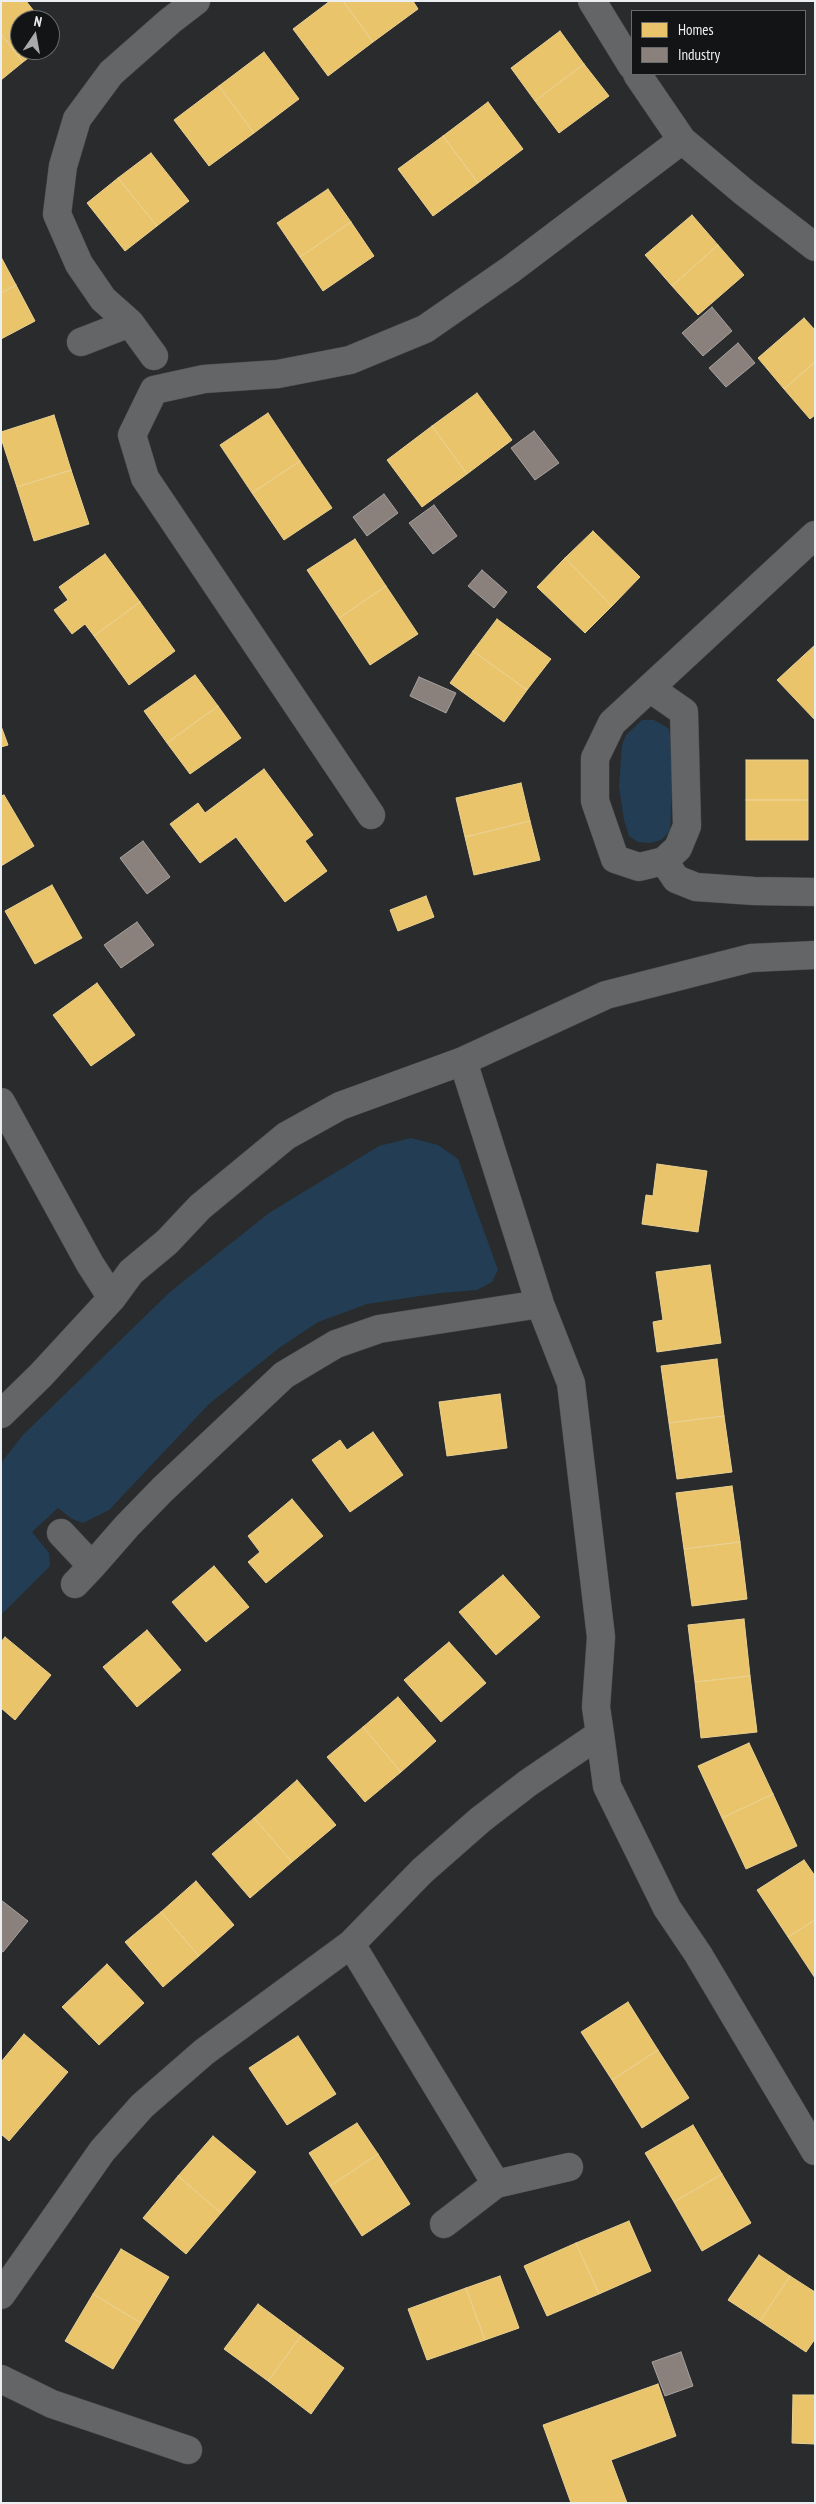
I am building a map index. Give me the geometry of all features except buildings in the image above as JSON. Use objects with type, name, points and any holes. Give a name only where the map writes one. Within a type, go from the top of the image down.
[{"type":"street","points":[[154,356],[130,323],[103,299],[79,264],[57,214],[63,166],[77,119],[111,73],[170,21],[196,1]]},
{"type":"street","points":[[592,1],[631,64]]},
{"type":"street","points":[[638,75],[682,140],[745,193],[815,247]]},
{"type":"street","points":[[371,815],[145,478],[132,436],[154,390],[204,379],[278,374],[350,360],[425,329],[510,270],[682,140]]},
{"type":"street","points":[[81,342],[130,323]]},
{"type":"street","points":[[651,689],[684,712],[687,826],[678,848],[664,861],[639,867],[615,859],[595,801],[595,758],[612,724],[815,535]]},
{"type":"street","points":[[664,861],[676,879],[696,887],[754,891],[815,892]]},
{"type":"street","points":[[1,1414],[41,1376],[112,1298],[131,1272],[167,1242],[200,1207],[286,1136],[340,1106],[463,1061],[606,995],[751,958],[815,955]]},
{"type":"street","points":[[463,1061],[540,1304],[571,1383],[601,1637],[596,1707],[607,1786],[658,1891],[815,2151]]},
{"type":"street","points":[[1,1102],[90,1264],[112,1298]]},
{"type":"street","points":[[61,1533],[84,1575],[163,1489],[284,1375],[336,1344],[379,1328],[540,1304]]},
{"type":"street","points":[[1,2295],[102,2151],[142,2106],[204,2052],[351,1944],[422,1872],[480,1820],[528,1783],[600,1734]]},
{"type":"street","points":[[351,1944],[496,2184]]},
{"type":"street","points":[[444,2224],[496,2184],[569,2167]]},
{"type":"street","points":[[1,2379],[52,2404],[188,2450]]},
{"type":"shaded area","points":[[642,720],[654,720],[668,728],[674,744],[670,831],[661,840],[650,843],[638,842],[629,836],[624,820],[619,787],[622,745],[626,735]]},
{"type":"shaded area","points":[[411,1138],[438,1145],[458,1159],[498,1270],[492,1282],[477,1290],[440,1293],[367,1304],[318,1322],[279,1348],[209,1404],[109,1510],[83,1523],[72,1519],[58,1508],[32,1532],[49,1553],[50,1566],[1,1615],[1,1463],[23,1435],[170,1292],[269,1213],[379,1146]]}]
